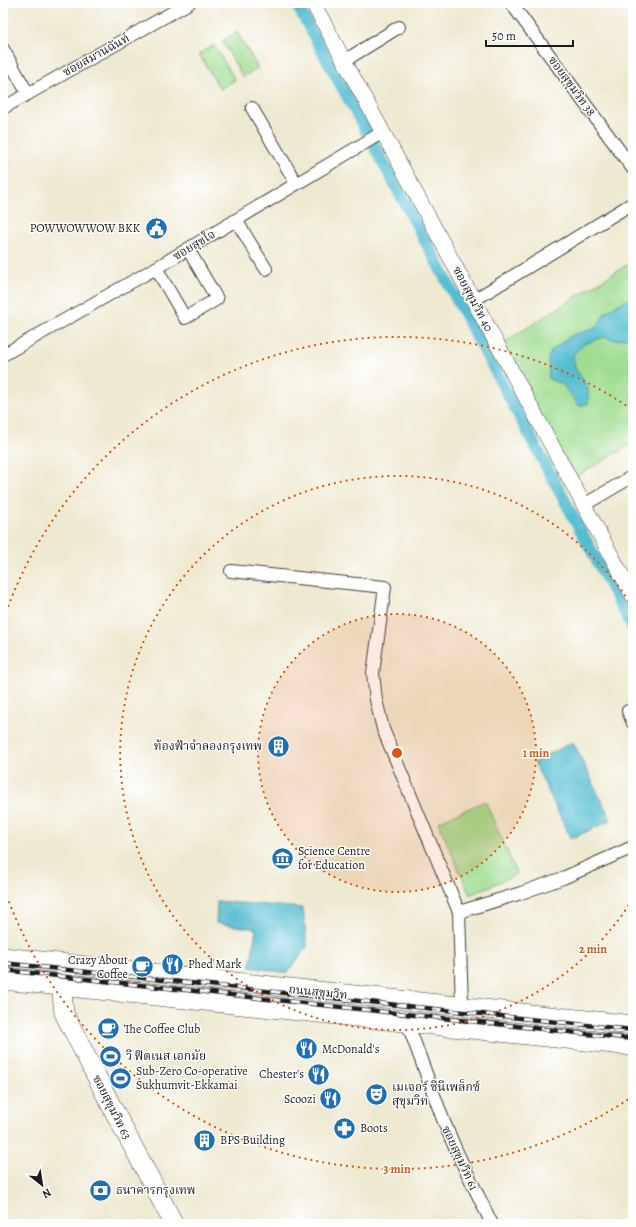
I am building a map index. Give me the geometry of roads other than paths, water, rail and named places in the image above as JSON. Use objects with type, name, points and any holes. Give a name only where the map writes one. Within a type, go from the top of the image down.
[{"type":"main road","name":"ถนนสุขุมวิท","points":[[3,957],[633,1025]]},
{"type":"main road","name":"ซอยสุขุมวิท 63","points":[[68,964],[62,987],[64,1013],[174,1224]]},
{"type":"main road","name":"ถนนสุขุมวิท","points":[[3,980],[633,1046]]},
{"type":"main road","points":[[407,1022],[410,1002]]},
{"type":"street","name":"ซอยสมานฉันท์","points":[[3,108],[189,3]]},
{"type":"street","name":"ซอยสุขุมวิท 40","points":[[313,3],[344,61],[375,136],[474,300],[633,596]]},
{"type":"street","name":"ซอยสุขุมวิท 38","points":[[511,3],[633,169]]},
{"type":"street","points":[[344,61],[399,27]]},
{"type":"street","points":[[3,49],[28,94]]},
{"type":"street","points":[[252,108],[296,183]]},
{"type":"street","name":"ซอยสุขใจ","points":[[3,356],[156,268],[375,136]]},
{"type":"street","points":[[474,300],[633,203]]},
{"type":"street","points":[[236,220],[266,269]]},
{"type":"street","points":[[156,268],[185,318],[217,299],[188,249]]},
{"type":"street","points":[[584,506],[633,476]]},
{"type":"street","points":[[231,571],[385,587],[373,673],[376,700],[383,729],[459,912],[462,1007]]},
{"type":"street","points":[[628,711],[633,723]]},
{"type":"street","points":[[459,912],[521,893],[563,878],[633,847]]},
{"type":"street","name":"ซอยสุขุมวิท 61","points":[[407,1022],[457,1154],[492,1224]]},
{"type":"water","points":[[633,297],[633,332],[625,338],[616,340],[604,337],[584,344],[573,355],[575,368],[588,388],[588,404],[579,406],[562,384],[549,379],[548,359],[552,350],[572,335],[596,328],[605,313],[613,307]]},
{"type":"water","points":[[573,742],[611,820],[571,839],[534,762]]},
{"type":"water","points":[[217,901],[303,908],[307,947],[287,973],[250,967],[256,929],[216,923]]},
{"type":"waterway","points":[[296,3],[633,628]]},
{"type":"railway","points":[[3,963],[633,1030]]},
{"type":"railway","points":[[3,970],[633,1039]]},
{"type":"place","name":"POWWOWWOW BKK","points":[[156,228]]},
{"type":"place","name":"ท้องฟ้าจำลองกรุงเทพ","points":[[278,746]]},
{"type":"place","name":"Science Centre for Education","points":[[282,858]]},
{"type":"place","name":"Phed Mark","points":[[173,964]]},
{"type":"place","name":"Crazy About Coffee","points":[[143,967]]},
{"type":"place","name":"The Coffee Club","points":[[108,1029]]},
{"type":"place","name":"McDonald's","points":[[307,1049]]},
{"type":"place","name":"วี ฟิตเนส เอกมัย","points":[[110,1056]]},
{"type":"place","name":"Chester's","points":[[319,1074]]},
{"type":"place","name":"Sub-Zero Co-operative Sukhumvit-Ekkamai","points":[[120,1078]]},
{"type":"place","name":"เมเจอร์ ซีนีเพล็กซ์ สุขุมวิท","points":[[377,1094]]},
{"type":"place","name":"Scoozi","points":[[331,1099]]},
{"type":"place","name":"Boots","points":[[344,1128]]},
{"type":"place","name":"BPS Building","points":[[204,1140]]},
{"type":"place","name":"ธนาคารกรุงเทพ","points":[[100,1190]]}]
